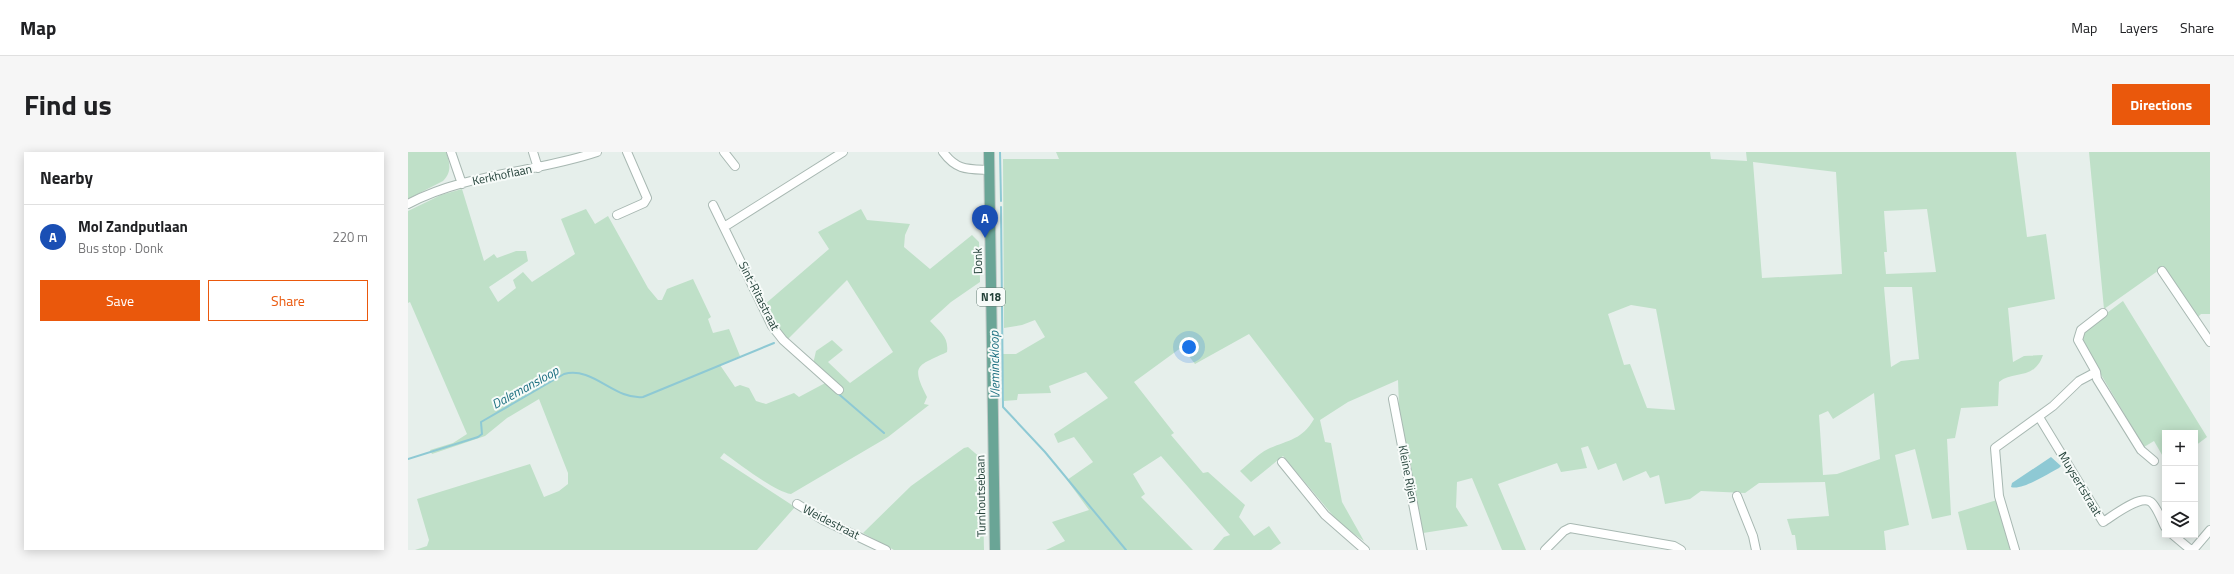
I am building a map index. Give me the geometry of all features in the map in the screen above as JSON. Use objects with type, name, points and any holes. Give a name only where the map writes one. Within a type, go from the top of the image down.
[{"type":"main road","name":"Donk","points":[[989,152],[993,441]]},
{"type":"main road","name":"Turnhoutsebaan","points":[[993,441],[995,550]]},
{"type":"street","points":[[452,152],[462,184]]},
{"type":"street","points":[[533,152],[538,168]]},
{"type":"street","name":"Kerkhoflaan","points":[[408,204],[433,191],[538,168],[597,152]]},
{"type":"street","points":[[617,215],[644,203],[647,198],[627,152]]},
{"type":"street","points":[[724,152],[735,166]]},
{"type":"street","points":[[724,227],[843,152]]},
{"type":"street","points":[[943,152],[950,161],[958,167],[990,170]]},
{"type":"street","name":"Sint-Ritastraat","points":[[713,205],[772,326],[783,340],[839,390]]},
{"type":"street","points":[[2162,271],[2210,342]]},
{"type":"street","points":[[2103,313],[2081,330],[2078,336],[2081,346],[2096,372],[2097,379],[2141,450],[2154,461]]},
{"type":"street","points":[[2015,550],[1999,496],[1994,450],[1999,444],[2039,416],[2079,382],[2096,372]]},
{"type":"street","name":"Kleine Rijen","points":[[1393,399],[1422,550]]},
{"type":"street","name":"Muysertstraat","points":[[2039,416],[2103,522],[2136,502],[2149,500],[2162,522]]},
{"type":"street","points":[[1282,462],[1325,515],[1365,550]]},
{"type":"street","points":[[1737,496],[1753,536],[1756,550]]},
{"type":"street","name":"Weidestraat","points":[[797,504],[823,520],[886,550]]},
{"type":"street","points":[[1545,550],[1564,531],[1570,528],[1674,546],[1681,550]]},
{"type":"street","points":[[2177,538],[2192,550],[2210,530]]},
{"type":"green space","points":[[408,152],[446,152],[449,171],[443,181],[408,199]]},
{"type":"green space","points":[[1056,152],[1710,152],[1711,159],[1747,161],[1746,152],[2016,152],[2027,237],[2046,234],[2055,299],[2008,308],[2013,362],[2024,356],[2043,355],[2039,363],[2029,372],[2005,378],[1999,382],[1998,406],[1961,408],[1955,438],[1947,439],[1951,515],[1932,519],[1915,449],[1895,455],[1909,525],[1884,531],[1886,550],[1797,550],[1795,535],[1792,535],[1787,519],[1829,516],[1825,482],[1759,483],[1745,493],[1701,491],[1690,499],[1665,504],[1659,475],[1650,478],[1646,471],[1623,481],[1616,463],[1598,470],[1588,446],[1581,448],[1587,468],[1561,472],[1557,463],[1498,484],[1526,550],[1502,550],[1472,478],[1457,482],[1456,507],[1468,526],[1423,533],[1399,407],[1398,380],[1348,402],[1320,420],[1325,442],[1331,443],[1342,502],[1364,541],[1340,524],[1283,456],[1251,482],[1240,471],[1264,451],[1294,438],[1305,431],[1314,419],[1249,334],[1195,364],[1182,347],[1134,382],[1174,433],[1171,435],[1203,473],[1208,472],[1245,505],[1239,517],[1254,536],[1269,526],[1281,543],[1271,550],[1213,550],[1224,537],[1230,535],[1161,456],[1133,474],[1145,494],[1141,497],[1193,550],[1046,550],[1065,541],[1052,522],[1089,510],[1067,480],[1093,462],[1074,437],[1058,443],[1054,434],[1108,398],[1086,372],[1049,386],[1051,393],[1018,394],[1017,400],[1004,401],[1002,354],[1016,354],[1045,337],[1035,320],[1022,325],[1004,328],[1003,159],[1059,159]],"holes":[[[1753,162],[1836,172],[1842,274],[1762,278]],[[1927,209],[1936,272],[1886,274],[1884,252],[1887,252],[1884,211]],[[1884,287],[1912,287],[1919,359],[1901,361],[1891,367]],[[1631,305],[1656,309],[1675,410],[1647,408],[1630,364],[1624,365],[1608,314]],[[1874,393],[1880,459],[1837,474],[1823,475],[1819,415],[1828,411],[1833,419]]]},
{"type":"green space","points":[[2089,152],[2210,152],[2210,314],[2201,314],[2197,318],[2162,268],[2104,309]]},
{"type":"green space","points":[[462,189],[484,261],[494,254],[497,258],[516,251],[526,251],[528,261],[489,287],[498,302],[516,288],[513,280],[523,272],[532,282],[575,254],[561,219],[586,209],[595,224],[608,216],[648,288],[658,300],[662,300],[667,289],[693,279],[711,317],[708,319],[713,333],[729,329],[740,356],[720,365],[735,387],[740,385],[749,388],[756,401],[766,404],[794,393],[799,397],[829,381],[813,364],[816,351],[832,340],[843,350],[828,362],[850,383],[893,352],[847,280],[787,340],[783,336],[764,305],[829,249],[818,232],[861,209],[867,220],[910,224],[905,235],[904,247],[930,269],[972,235],[979,242],[980,282],[951,302],[930,321],[945,338],[947,342],[947,352],[923,364],[918,372],[927,397],[924,404],[929,405],[888,437],[791,494],[766,483],[724,453],[720,458],[795,507],[757,550],[415,550],[427,546],[429,540],[417,499],[530,464],[544,497],[559,491],[568,484],[568,473],[539,399],[507,418],[485,436],[432,454],[430,450],[453,443],[467,434],[410,302],[408,303],[408,211],[441,195]]},
{"type":"green space","points":[[2123,301],[2207,437],[2198,444],[2198,430],[2162,430],[2162,455],[2154,441],[2144,447],[2081,341],[2084,330]]},
{"type":"green space","points":[[968,447],[982,459],[984,550],[894,550],[863,533],[911,486],[964,448]]},
{"type":"green space","points":[[1997,500],[2010,550],[1967,550],[1958,512]]},
{"type":"water","points":[[2051,457],[2061,466],[2059,468],[2028,484],[2016,488],[2011,487],[2012,483]]},
{"type":"waterway","name":"Vleminckloop","points":[[1000,152],[1001,201]]},
{"type":"waterway","name":"Vleminckloop","points":[[1001,207],[1003,407],[1045,452],[1126,550]]},
{"type":"waterway","name":"Dalemansloop","points":[[408,459],[478,437],[482,434],[481,422],[564,374],[575,373],[584,375],[622,394],[632,397],[643,397],[774,343]]},
{"type":"waterway","name":"Dalemansloop","points":[[827,384],[884,433]]},
{"type":"place","name":"Mol Zandputlaan","points":[[985,238]]}]
